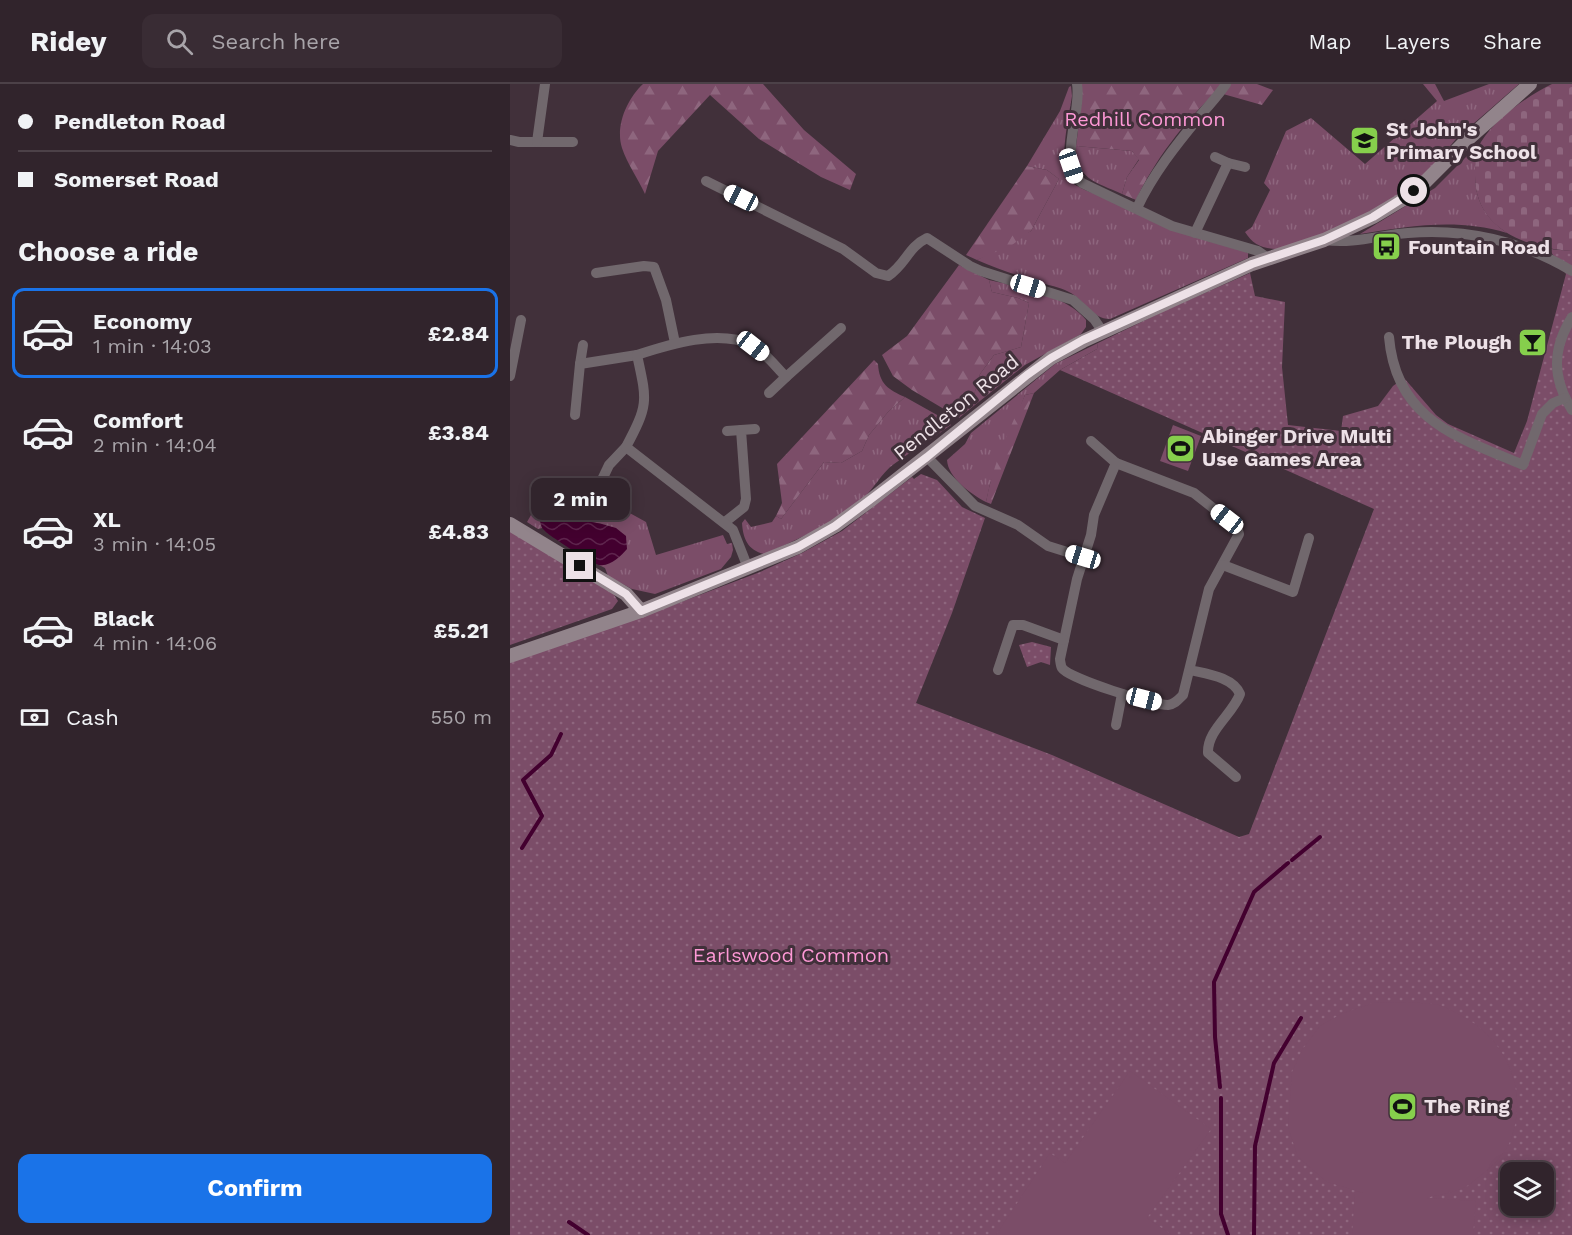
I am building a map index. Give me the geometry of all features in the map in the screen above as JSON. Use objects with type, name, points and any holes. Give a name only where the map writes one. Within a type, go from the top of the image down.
[{"type":"street","points":[[537,142],[545,84]]},
{"type":"street","points":[[1077,84],[1079,98],[1073,130],[1071,166],[1075,177],[1082,183],[1172,226],[1258,251],[1268,258]]},
{"type":"street","points":[[1137,208],[1161,166],[1226,84]]},
{"type":"street","name":"Pendleton Road","points":[[510,656],[641,611],[798,547],[835,526],[927,457],[1051,358],[1103,332],[1268,258],[1324,240],[1373,217],[1411,193],[1530,84]]},
{"type":"street","points":[[510,140],[573,142]]},
{"type":"street","points":[[1215,157],[1245,167]]},
{"type":"street","points":[[1196,233],[1228,163]]},
{"type":"street","points":[[706,181],[843,249],[876,273],[888,276],[900,268],[916,244],[927,238],[970,266],[1073,300],[1094,319],[1103,332]]},
{"type":"street","points":[[1324,240],[1353,241],[1406,233],[1459,233],[1482,236],[1519,246],[1572,271]]},
{"type":"street","points":[[596,273],[644,266],[654,267],[660,278],[675,343]]},
{"type":"street","points":[[1572,317],[1558,345],[1556,360],[1565,398],[1572,410]]},
{"type":"street","points":[[510,376],[521,320]]},
{"type":"street","points":[[769,393],[841,328]]},
{"type":"street","points":[[1389,337],[1390,355],[1395,374],[1424,414],[1444,431],[1523,465],[1542,414],[1553,403],[1565,398]]},
{"type":"street","points":[[580,364],[637,355],[675,343],[717,338],[753,346],[764,354],[786,378]]},
{"type":"street","points":[[575,415],[583,345]]},
{"type":"street","points":[[585,489],[599,486],[609,465],[626,447],[641,419],[645,406],[645,395],[637,355]]},
{"type":"street","points":[[727,431],[755,429]]},
{"type":"street","points":[[725,522],[744,507],[746,499],[741,430]]},
{"type":"street","points":[[1091,441],[1116,463],[1194,493],[1237,527],[1239,534],[1237,542],[1209,589],[1183,695],[1176,703],[1166,705],[1122,694],[1069,674],[1061,668],[1060,659],[1064,640],[1094,515],[1116,463]]},
{"type":"street","points":[[626,447],[725,522],[738,539],[748,568]]},
{"type":"street","points":[[927,457],[975,506],[1018,525],[1048,546],[1083,557]]},
{"type":"street","points":[[510,524],[626,594],[641,611]]},
{"type":"street","points":[[1222,565],[1293,592],[1310,538]]},
{"type":"street","points":[[998,670],[1013,625],[1023,625],[1064,640]]},
{"type":"street","points":[[1190,670],[1226,680],[1237,686],[1240,694],[1236,705],[1207,744],[1208,753],[1236,777]]},
{"type":"street","points":[[1116,725],[1122,694]]},
{"type":"green space","points":[[643,84],[763,84],[804,130],[856,174],[850,190],[821,177],[759,139],[710,95],[658,151],[645,194],[620,140],[621,122],[627,105]]},
{"type":"green space","name":"Redhill Common","points":[[1082,84],[1257,84],[1273,90],[1262,105],[1216,92],[1171,143],[1143,185],[1136,200],[1122,194],[1127,177],[1139,160],[1132,151],[1076,146]]},
{"type":"green space","points":[[1423,84],[1435,84],[1444,101],[1489,84],[1519,84],[1459,136],[1424,175],[1391,200],[1339,227],[1286,247],[1275,249],[1265,247],[1251,239],[1245,232],[1252,227],[1270,190],[1264,183],[1286,131],[1311,118],[1365,164],[1437,101]]},
{"type":"green space","points":[[1552,84],[1572,84],[1572,251],[1537,245],[1520,240],[1506,232],[1493,222],[1483,209],[1477,193],[1475,166],[1477,153],[1487,133],[1512,109]]},
{"type":"green space","points":[[1071,86],[1072,96],[1064,163],[1071,182],[1085,190],[1248,253],[1248,258],[1110,319],[1093,313],[1075,295],[1065,290],[977,260],[1031,231],[1059,179],[1047,170],[1027,166],[1060,111]]},
{"type":"green space","points":[[1479,144],[1475,170],[1477,194],[1487,215],[1507,233],[1470,226],[1434,225],[1360,234],[1435,188]]},
{"type":"green space","points":[[1076,146],[1132,151],[1139,159],[1127,177],[1122,194],[1083,173],[1079,166]]},
{"type":"green space","points":[[1027,166],[1047,170],[1059,179],[1031,231],[1012,245],[977,260],[966,255]]},
{"type":"green space","name":"Earlswood Common","points":[[1549,249],[1572,251],[1572,1235],[510,1235],[510,661],[668,607],[760,572],[802,553],[842,531],[912,477],[914,479],[921,474],[937,480],[962,507],[985,518],[952,613],[916,703],[1052,755],[1239,837],[1249,834],[1374,509],[1060,370],[1097,349],[1098,343],[1250,273],[1255,296],[1285,302],[1282,367],[1288,425],[1341,431],[1343,416],[1378,406],[1393,386],[1404,378],[1436,415],[1448,424],[1514,453],[1527,421],[1566,274]]},
{"type":"green space","points":[[959,265],[989,280],[992,292],[1029,303],[1021,347],[994,355],[980,374],[970,409],[959,418],[893,376],[882,355],[907,336]]},
{"type":"green space","points":[[989,280],[1055,298],[1078,311],[1086,320],[1086,327],[1081,334],[1025,365],[970,409],[980,374],[994,355],[1021,347],[1029,303],[992,292]]},
{"type":"green space","points":[[1098,343],[1097,349],[1060,370],[1034,393],[1025,395],[990,484],[986,502],[961,485],[951,473],[947,460],[965,444],[971,433],[1055,364]]},
{"type":"green space","points":[[874,360],[878,364],[880,377],[886,385],[905,397],[888,412],[869,435],[862,451],[841,463],[824,462],[781,519],[776,516],[782,503],[777,464]]},
{"type":"green space","points":[[1034,393],[991,504],[986,502],[997,461],[1013,421],[1025,395]]},
{"type":"green space","points":[[905,397],[951,425],[894,464],[865,497],[826,524],[764,554],[750,547],[743,529],[742,523],[745,519],[751,527],[772,522],[776,516],[781,519],[824,462],[841,463],[862,451],[869,435],[888,412]]},
{"type":"green space","name":"Abinger Drive Multi Use Games Area","points":[[1173,425],[1201,436],[1188,471],[1160,461]]},
{"type":"green space","points":[[578,492],[580,499],[599,496],[646,522],[656,555],[723,535],[727,544],[732,543],[731,557],[721,569],[655,594],[632,589],[608,576],[605,568],[599,565],[608,564],[602,524],[545,513],[540,520],[542,528],[538,529],[527,522],[543,494],[547,496]]},
{"type":"green space","points":[[510,530],[613,593],[618,601],[612,609],[510,645]]},
{"type":"green space","points":[[1032,642],[1051,647],[1050,665],[1041,662],[1027,667],[1019,645]]},
{"type":"green space","name":"The Ring","points":[[1407,1002],[1442,1006],[1476,1025],[1501,1051],[1510,1067],[1515,1084],[1516,1121],[1511,1139],[1504,1152],[1486,1171],[1467,1186],[1427,1198],[1476,1201],[1473,1235],[1352,1235],[1355,1193],[1363,1193],[1327,1182],[1298,1157],[1288,1128],[1292,1072],[1302,1050],[1320,1026],[1341,1014],[1373,1003]]},
{"type":"green space","points":[[1130,1071],[1211,1129],[1147,1218],[1172,1235],[996,1235],[1050,1153],[1065,1163]]},
{"type":"water","points":[[544,513],[616,528],[626,536],[627,549],[611,563],[599,565],[546,532],[540,521]]},
{"type":"waterway","points":[[522,848],[542,816],[523,780],[551,755],[561,734]]},
{"type":"waterway","points":[[1292,860],[1320,837]]},
{"type":"waterway","points":[[1220,1087],[1215,1037],[1214,982],[1254,892],[1288,863]]},
{"type":"waterway","points":[[1254,1235],[1255,1146],[1274,1063],[1301,1018]]},
{"type":"waterway","points":[[1221,1098],[1221,1214],[1228,1235]]},
{"type":"waterway","points":[[569,1222],[588,1235]]},
{"type":"place","name":"St John's Primary School","points":[[1365,140]]},
{"type":"place","name":"Fountain Road","points":[[1387,247]]},
{"type":"place","name":"The Plough","points":[[1533,342]]},
{"type":"place","name":"Abinger Drive Multi Use Games Area","points":[[1181,448]]},
{"type":"place","name":"The Ring","points":[[1403,1106]]},
{"type":"route","points":[[580,566],[626,594],[641,611],[798,547],[835,526],[871,500],[1051,358],[1083,340],[1252,264],[1324,240],[1373,217],[1414,191]]}]
